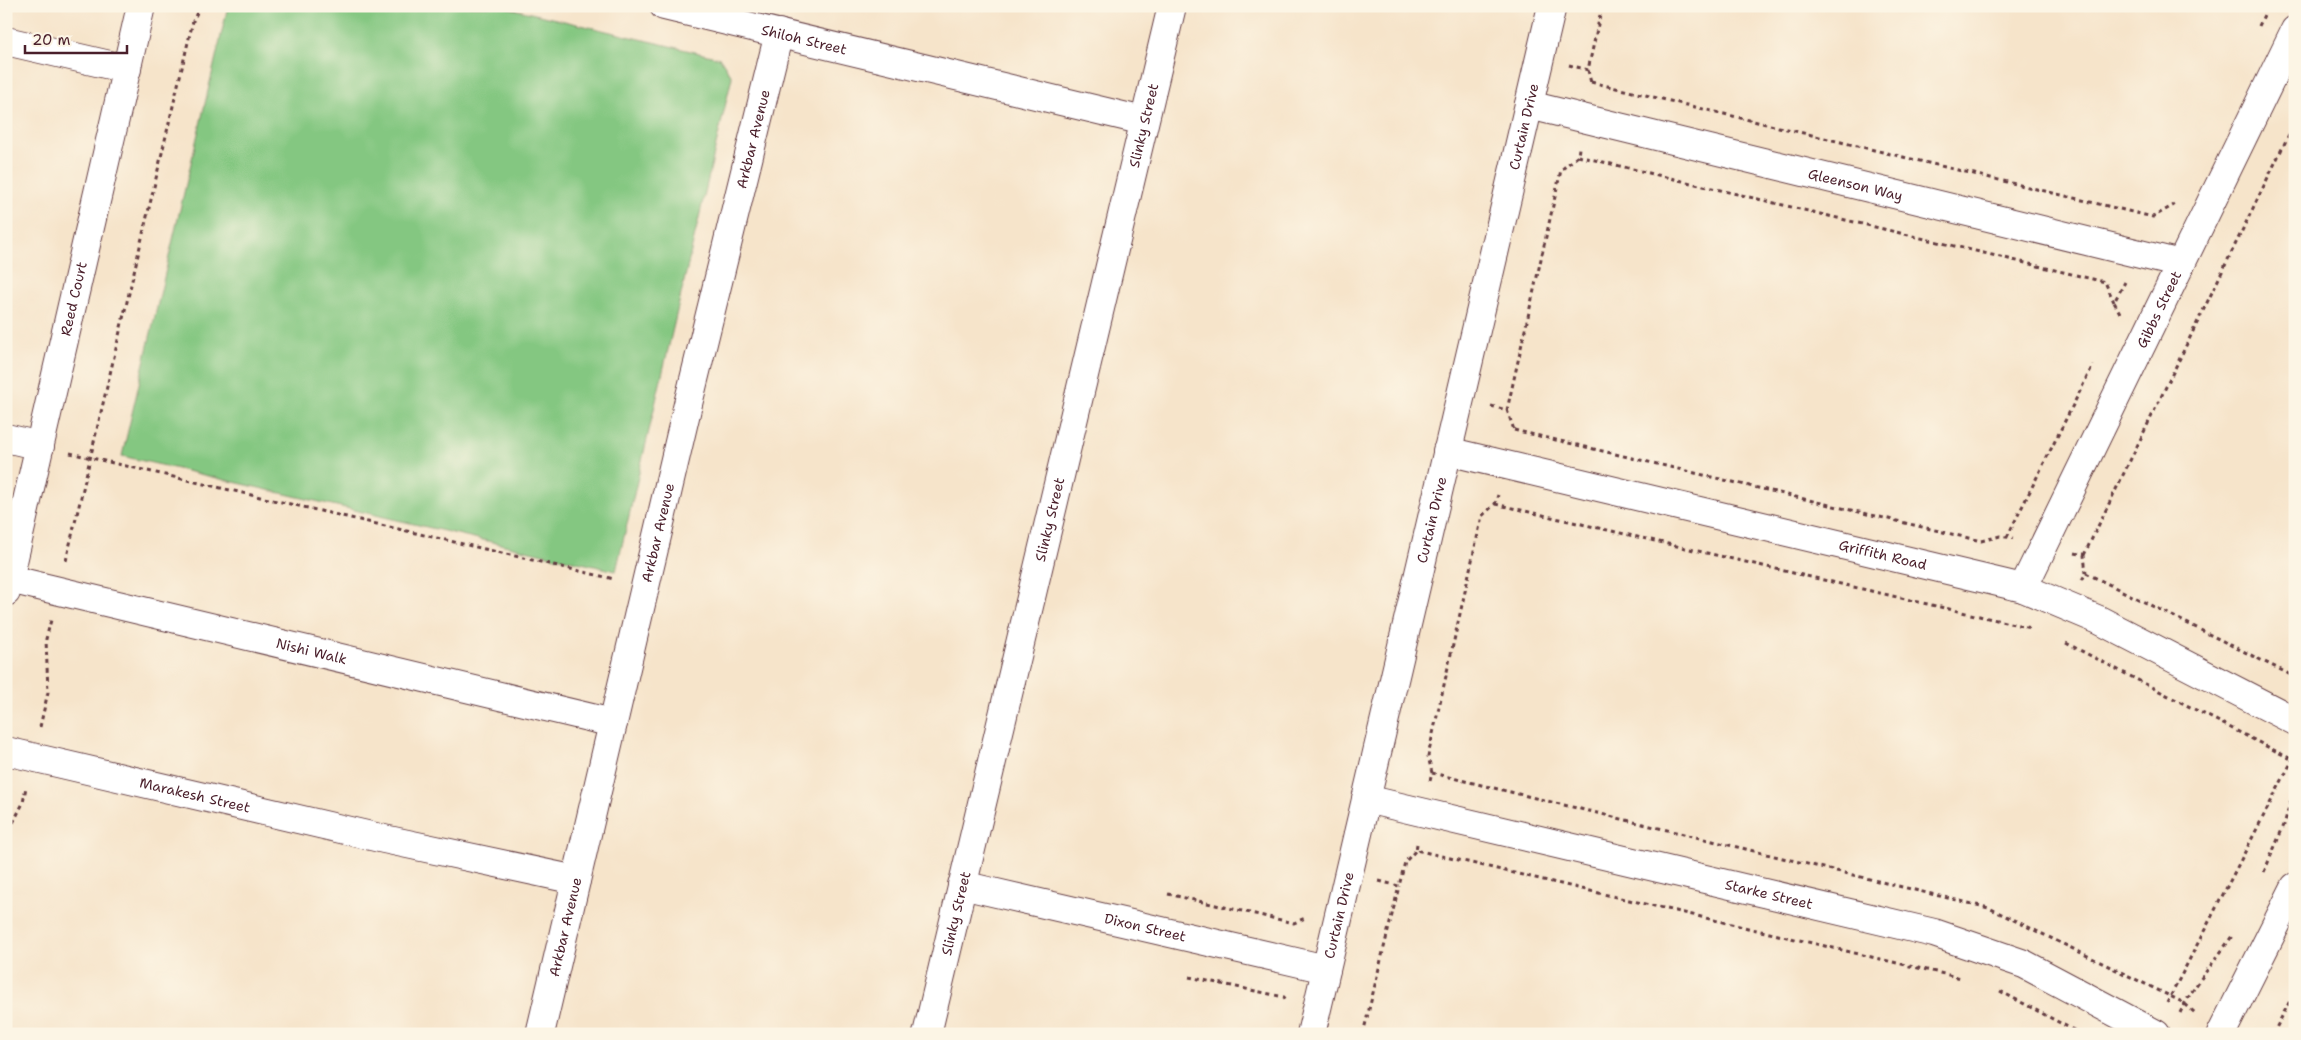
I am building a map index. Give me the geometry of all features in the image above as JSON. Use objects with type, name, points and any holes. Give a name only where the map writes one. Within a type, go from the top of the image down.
[{"type":"street","name":"Reed Court","points":[[8,586],[141,6]]},
{"type":"street","name":"Shiloh Street","points":[[664,6],[1144,121]]},
{"type":"street","name":"Slinky Street","points":[[927,1034],[1172,6]]},
{"type":"street","name":"Curtain Drive","points":[[1311,1034],[1552,6]]},
{"type":"street","name":"Gibbs Street","points":[[2023,588],[2295,30]]},
{"type":"street","name":"Arkbar Avenue","points":[[540,1034],[645,586],[779,34]]},
{"type":"street","points":[[6,41],[127,69]]},
{"type":"street","name":"Gleenson Way","points":[[1529,106],[2181,264]]},
{"type":"street","points":[[6,438],[40,446]]},
{"type":"street","name":"Griffith Road","points":[[1448,451],[2023,588],[2099,620],[2295,721]]},
{"type":"street","name":"Nishi Walk","points":[[8,586],[59,591],[613,723]]},
{"type":"street","name":"Marakesh Street","points":[[6,751],[384,839],[576,880]]},
{"type":"street","name":"Starke Street","points":[[1366,799],[1934,933],[2024,964],[2162,1028]]},
{"type":"street","name":"Dixon Street","points":[[962,885],[1326,969]]},
{"type":"street","points":[[2221,1034],[2295,887]]},
{"type":"path","points":[[6,837],[23,803],[48,692],[46,639],[59,591],[193,21],[200,6]]},
{"type":"path","points":[[1432,773],[1428,756],[1482,516],[1495,504],[1514,430],[1507,410],[1561,170],[1578,156],[1582,119],[1591,82],[1588,70]]},
{"type":"path","points":[[1591,82],[2153,217]]},
{"type":"path","points":[[2086,572],[2084,555],[2295,122]]},
{"type":"path","points":[[1578,156],[2105,282],[2114,302],[2121,311],[2116,320]]},
{"type":"path","points":[[2114,302],[2141,255],[2153,217],[2175,204]]},
{"type":"path","points":[[2007,537],[2094,363]]},
{"type":"path","points":[[1460,398],[1507,410]]},
{"type":"path","points":[[1514,430],[1981,541],[2000,536],[2084,555]]},
{"type":"path","points":[[40,446],[645,586]]},
{"type":"path","points":[[1495,504],[2038,630]]},
{"type":"path","points":[[2061,640],[2294,761]]},
{"type":"path","points":[[2162,1028],[2294,761],[2295,755]]},
{"type":"path","points":[[2262,879],[2284,825],[2295,784]]},
{"type":"path","points":[[1363,1034],[1405,862],[1416,850]]},
{"type":"path","points":[[1348,874],[1399,886]]},
{"type":"path","points":[[1168,894],[1294,923],[1310,916]]},
{"type":"path","points":[[2162,1028],[2214,962],[2236,928]]},
{"type":"path","points":[[1189,977],[1284,997],[1287,1004]]},
{"type":"path","points":[[2273,1034],[2295,991]]},
{"type":"green space","points":[[228,6],[501,6],[720,58],[732,77],[616,571],[122,456]]}]
